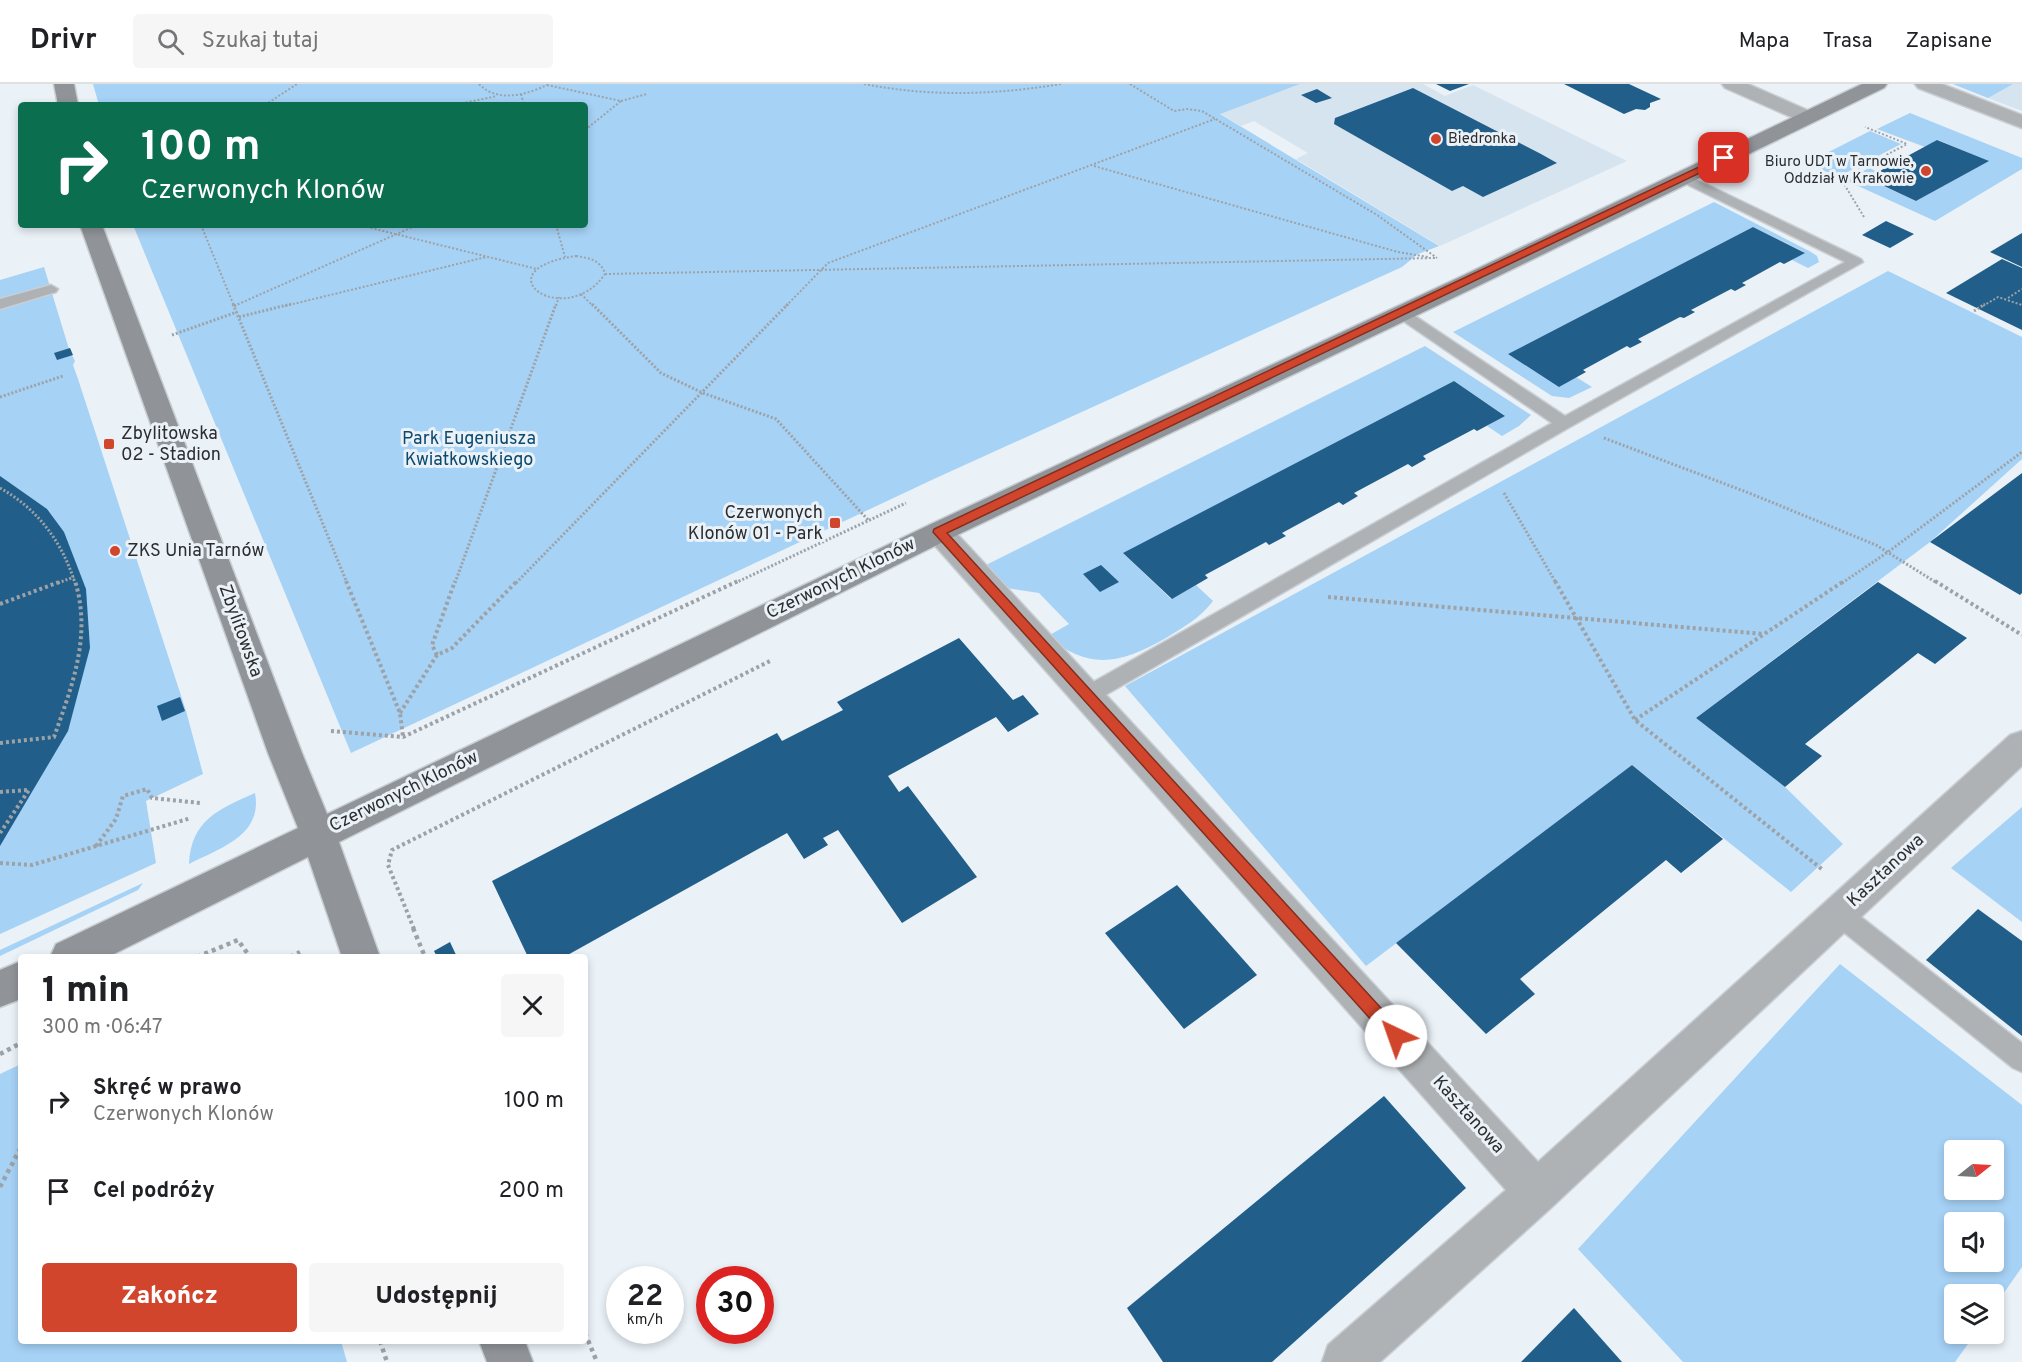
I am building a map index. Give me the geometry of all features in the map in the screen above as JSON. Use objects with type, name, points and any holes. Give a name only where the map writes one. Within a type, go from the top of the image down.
[{"type":"main road","points":[[64,84],[67,102]]},
{"type":"main road","name":"Czerwonych Klonów","points":[[75,954],[172,909],[318,834],[939,532],[1877,84]]},
{"type":"main road","name":"Zbylitowska","points":[[92,228],[285,753],[318,834],[360,954]]},
{"type":"main road","points":[[0,989],[18,980]]},
{"type":"main road","points":[[503,1344],[510,1362]]},
{"type":"street","points":[[1732,84],[1808,117]]},
{"type":"street","points":[[1925,84],[2022,122]]},
{"type":"street","name":"Kasztanowa","points":[[939,532],[1537,1191]]},
{"type":"street","name":"Kasztanowa","points":[[1346,1362],[1537,1191],[2022,745]]},
{"type":"lane","points":[[1088,695],[1564,423],[1856,262],[1683,177]]},
{"type":"lane","points":[[0,304],[51,289]]},
{"type":"lane","points":[[1401,313],[1564,423]]},
{"type":"lane","points":[[1848,905],[2022,1059]]},
{"type":"path","points":[[270,102],[297,84]]},
{"type":"path","points":[[479,84],[483,90],[501,95]]},
{"type":"path","points":[[864,84],[938,95],[966,96],[1061,84]]},
{"type":"path","points":[[1130,84],[1174,111],[1196,110],[1215,119],[1377,215],[1438,258]]},
{"type":"path","points":[[468,102],[501,95],[520,94],[547,85],[621,101]]},
{"type":"path","points":[[520,94],[523,102]]},
{"type":"path","points":[[588,128],[621,101],[647,94]]},
{"type":"path","points":[[400,713],[437,655],[452,648],[828,263],[1215,119]]},
{"type":"path","points":[[1856,123],[1907,144],[1841,179],[1864,217]]},
{"type":"path","points":[[1093,165],[1398,252],[1438,258]]},
{"type":"path","points":[[202,228],[400,713],[404,738]]},
{"type":"path","points":[[372,228],[537,269]]},
{"type":"path","points":[[234,306],[410,228]]},
{"type":"path","points":[[557,228],[564,257]]},
{"type":"path","points":[[576,256],[596,260],[602,265],[605,274],[598,284],[581,294],[559,297],[544,295],[531,285],[531,278],[537,269],[564,257],[576,256]]},
{"type":"path","points":[[239,317],[486,257]]},
{"type":"path","points":[[605,274],[820,272],[1438,258]]},
{"type":"path","points":[[2008,298],[2022,289]]},
{"type":"path","points":[[581,294],[661,373],[703,393],[776,419],[869,521]]},
{"type":"path","points":[[437,655],[432,645],[559,297]]},
{"type":"path","points":[[1974,311],[1998,297],[2008,298],[2022,305]]},
{"type":"path","points":[[169,336],[237,312]]},
{"type":"path","points":[[0,397],[63,376]]},
{"type":"path","points":[[1564,423],[1749,493],[1876,545],[2022,635]]},
{"type":"path","points":[[1635,720],[1888,552],[2022,452]]},
{"type":"path","points":[[1489,466],[1635,720],[1848,905]]},
{"type":"path","points":[[0,488],[27,504],[51,533],[72,569],[81,611],[81,648],[69,697],[54,737],[0,742]]},
{"type":"path","points":[[0,604],[74,577]]},
{"type":"path","points":[[1268,592],[1764,634]]},
{"type":"path","points":[[424,954],[388,865],[392,850],[780,656]]},
{"type":"path","points":[[96,846],[116,819],[123,796],[147,789],[152,798],[200,803]]},
{"type":"path","points":[[0,792],[29,790],[0,833]]},
{"type":"path","points":[[0,863],[32,865],[191,818]]},
{"type":"path","points":[[204,954],[238,940],[248,954]]},
{"type":"path","points":[[296,954],[300,952]]},
{"type":"path","points":[[0,1054],[18,1045]]},
{"type":"path","points":[[0,1187],[18,1153]]},
{"type":"path","points":[[588,1340],[597,1362]]},
{"type":"path","points":[[381,1344],[387,1362]]},
{"type":"shaded area","points":[[1300,84],[1423,84],[1445,96],[1473,85],[1627,161],[1440,246],[1296,159],[1308,153],[1254,121],[1241,126],[1219,113]]},
{"type":"shaded area","points":[[1953,84],[2022,84],[2022,111],[1988,98]]},
{"type":"green space","name":"Park Eugeniusza Kwiatkowskiego","points":[[93,84],[1300,84],[1220,114],[1439,246],[1418,254],[1402,267],[936,478],[351,753],[134,228],[588,228],[588,102],[98,102]]},
{"type":"green space","points":[[1953,84],[2013,84],[1988,98]]},
{"type":"green space","points":[[1910,113],[2022,158],[2022,169],[1935,221],[1845,180],[1869,168],[1878,172],[1868,179],[1916,201],[1988,161],[1938,140],[1925,147],[1877,129]]},
{"type":"green space","points":[[1870,131],[1901,144],[1838,177],[1807,163]]},
{"type":"green space","points":[[1714,202],[1811,252],[1817,256],[1819,262],[1808,268],[1792,260],[1804,252],[1753,227],[1508,354],[1576,377],[1592,387],[1569,398],[1552,396],[1453,332]]},
{"type":"green space","points":[[44,267],[69,349],[75,361],[73,365],[186,711],[203,774],[146,801],[156,863],[0,934],[0,280]]},
{"type":"green space","points":[[1888,271],[2022,337],[2022,459],[1930,542],[1696,718],[1785,787],[1843,844],[1791,892],[1632,765],[1366,966],[1125,686]]},
{"type":"green space","points":[[1425,346],[1531,415],[1519,426],[1502,436],[1487,426],[1504,415],[1454,381],[1124,554],[1171,599],[1196,585],[1213,601],[1191,622],[1150,647],[1120,658],[1106,660],[1078,655],[1048,636],[1069,624],[1039,593],[1006,588],[986,565]]},
{"type":"green space","points":[[255,793],[256,808],[246,830],[226,846],[189,864],[191,849],[201,826],[219,811]]},
{"type":"green space","points":[[2022,807],[2022,922],[1951,868]]},
{"type":"green space","points":[[143,883],[138,890],[0,956],[0,950]]},
{"type":"green space","points":[[1840,964],[2022,1105],[2022,1267],[2004,1293],[2004,1284],[1944,1284],[1944,1344],[1968,1344],[1955,1362],[1683,1362],[1578,1249]]},
{"type":"green space","points":[[18,1065],[18,1344],[342,1344],[347,1362],[0,1362],[0,1074]]},
{"type":"building","points":[[1436,84],[1469,84],[1450,91]]},
{"type":"building","points":[[1564,84],[1629,84],[1661,99],[1650,103],[1650,107],[1645,110],[1636,109],[1624,114]]},
{"type":"building","name":"Biedronka","points":[[1413,88],[1557,163],[1483,197],[1463,186],[1452,191],[1334,124],[1335,118]]},
{"type":"building","points":[[1317,89],[1332,98],[1316,103],[1301,95]]},
{"type":"building","name":"Biuro UDT w Tarnowie, Oddział w Krakowie","points":[[1937,140],[1989,161],[1916,201],[1867,178]]},
{"type":"building","points":[[1886,221],[1914,234],[1890,248],[1862,235]]},
{"type":"building","points":[[1753,227],[1805,253],[1784,264],[1780,262],[1742,283],[1746,285],[1735,291],[1731,289],[1691,310],[1695,312],[1684,318],[1680,317],[1638,339],[1642,342],[1630,348],[1627,346],[1583,370],[1586,372],[1559,387],[1508,354]]},
{"type":"building","points":[[2022,233],[2022,267],[1990,252]]},
{"type":"building","points":[[2002,259],[2022,268],[2022,330],[1946,293]]},
{"type":"building","points":[[70,348],[73,355],[57,360],[54,353]]},
{"type":"building","points":[[1454,381],[1505,416],[1477,431],[1474,429],[1423,456],[1426,459],[1412,467],[1408,464],[1354,493],[1358,496],[1343,505],[1339,502],[1282,533],[1286,536],[1269,545],[1266,542],[1205,575],[1208,578],[1172,599],[1123,553]]},
{"type":"building","points":[[2022,473],[2022,593],[2020,595],[1930,542]]},
{"type":"building","points":[[0,476],[47,509],[64,532],[86,589],[90,648],[68,731],[0,846]]},
{"type":"building","points":[[1101,565],[1119,582],[1100,592],[1083,574]]},
{"type":"building","points":[[1878,582],[1967,638],[1935,664],[1918,653],[1805,744],[1822,756],[1785,787],[1696,718]]},
{"type":"building","points":[[959,638],[1013,700],[1023,695],[1039,714],[1008,732],[996,717],[888,776],[899,792],[908,786],[977,877],[902,923],[838,830],[823,838],[828,845],[804,859],[787,833],[569,954],[527,954],[492,881],[777,733],[782,741],[843,710],[837,702]]},
{"type":"building","points":[[180,697],[185,711],[162,721],[157,706]]},
{"type":"building","points":[[1632,765],[1723,839],[1681,873],[1666,860],[1520,979],[1535,994],[1486,1034],[1396,943]]},
{"type":"building","points":[[1177,885],[1257,975],[1184,1029],[1105,933]]},
{"type":"building","points":[[1978,909],[2022,941],[2022,1036],[1926,960]]},
{"type":"building","points":[[450,942],[456,954],[436,954],[434,951]]},
{"type":"building","points":[[1384,1096],[1466,1188],[1272,1362],[1163,1362],[1127,1308]]},
{"type":"building","points":[[1574,1308],[1622,1362],[1521,1362]]},
{"type":"place","name":"Biedronka","points":[[1436,139]]},
{"type":"place","name":"Biuro UDT w Tarnowie, Oddział w Krakowie","points":[[1926,171]]},
{"type":"place","name":"Zbylitowska 02 - Stadion","points":[[109,444]]},
{"type":"place","name":"Czerwonych Klonów 01 - Park","points":[[835,523]]},
{"type":"place","name":"ZKS Unia Tarnów","points":[[115,551]]},
{"type":"route","points":[[1396,1036],[939,532],[1724,158]]}]
